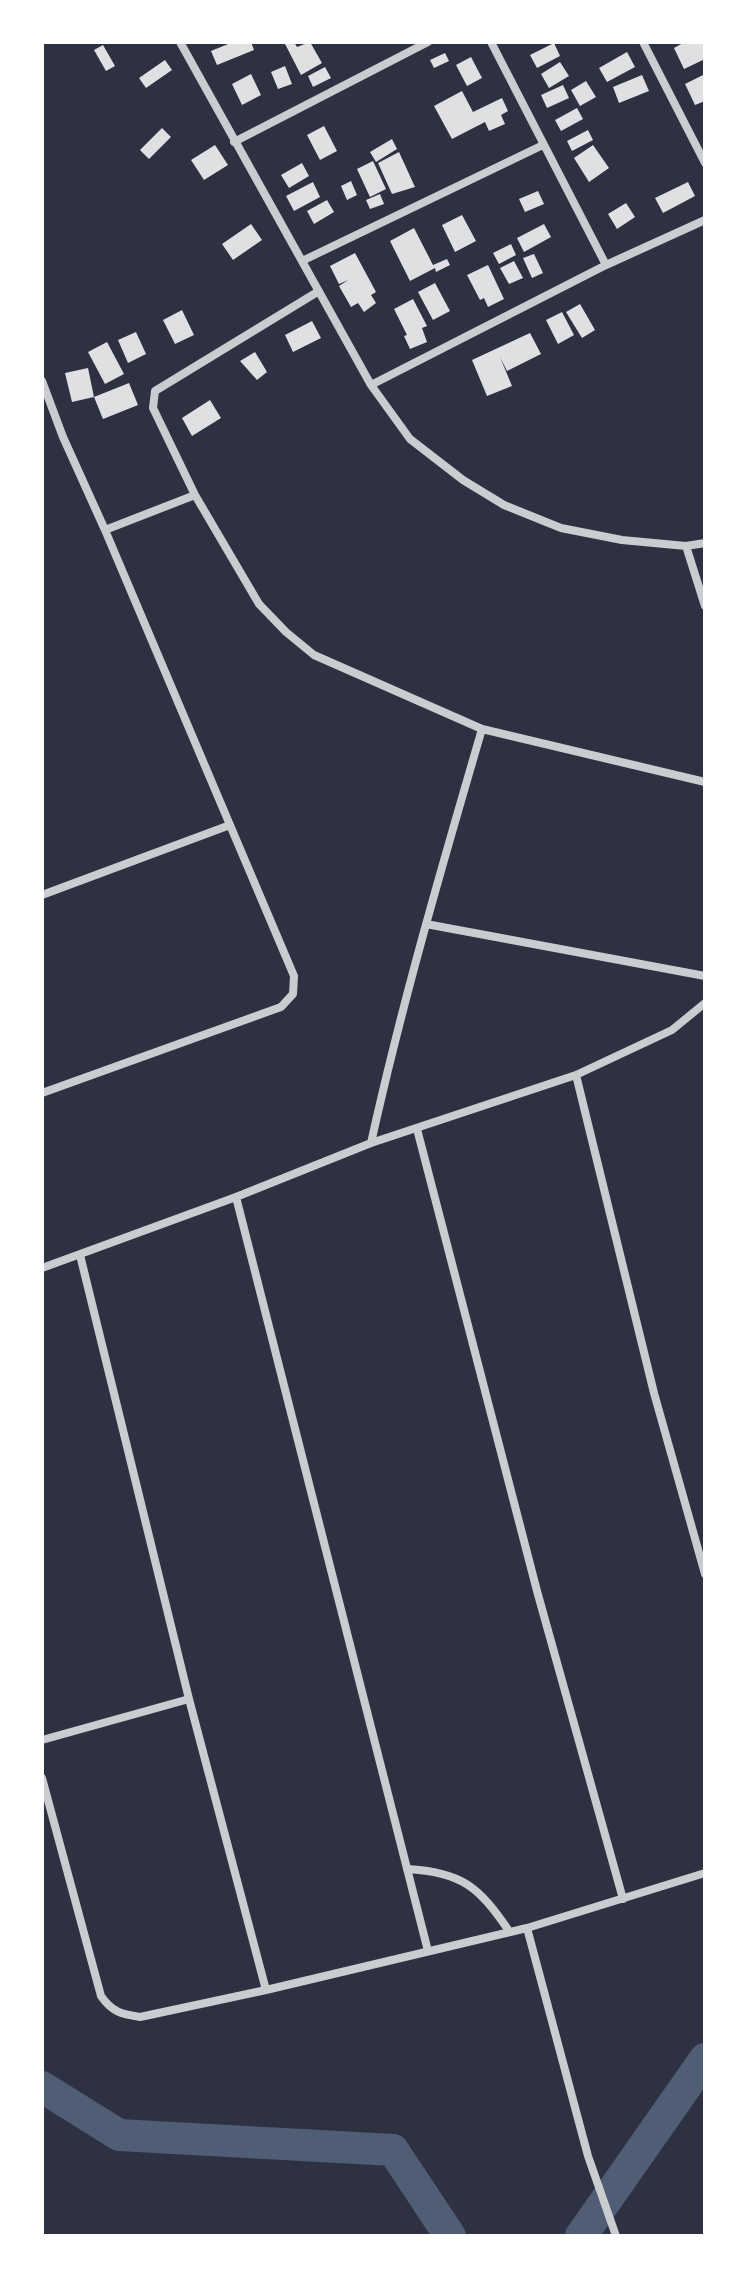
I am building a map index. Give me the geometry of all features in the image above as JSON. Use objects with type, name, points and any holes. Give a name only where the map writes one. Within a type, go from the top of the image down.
[{"type":"street","points":[[180,42],[371,385],[410,439],[463,480],[504,505],[561,528],[622,540],[686,546],[705,543]]},
{"type":"street","points":[[234,142],[428,42]]},
{"type":"street","points":[[491,42],[606,265]]},
{"type":"street","points":[[643,42],[705,163]]},
{"type":"street","points":[[302,261],[543,145]]},
{"type":"street","points":[[371,385],[606,265],[705,220]]},
{"type":"street","points":[[319,291],[155,391],[153,408],[195,495],[259,604],[314,655],[482,729],[705,782]]},
{"type":"street","points":[[42,381],[63,437],[294,976],[293,994],[281,1007],[42,1093]]},
{"type":"street","points":[[105,530],[195,495]]},
{"type":"street","points":[[686,546],[705,606]]},
{"type":"street","points":[[371,1143],[391,1053],[482,729]]},
{"type":"street","points":[[42,895],[230,825]]},
{"type":"street","points":[[426,924],[705,976]]},
{"type":"street","points":[[42,1268],[236,1197],[371,1143],[576,1075],[672,1030],[704,1009]]},
{"type":"street","points":[[576,1075],[654,1393],[705,1574]]},
{"type":"street","points":[[417,1129],[533,1576],[623,1899]]},
{"type":"street","points":[[236,1197],[428,1951]]},
{"type":"street","points":[[80,1255],[189,1699],[266,1990]]},
{"type":"street","points":[[42,1740],[189,1699]]},
{"type":"street","points":[[42,1778],[101,1996],[111,2010],[140,2017],[527,1928],[705,1873]]},
{"type":"street","points":[[407,1869],[434,1870],[461,1879],[488,1900],[509,1931]]},
{"type":"street","points":[[527,1928],[588,2156],[616,2236]]},
{"type":"building","points":[[233,42],[251,42],[254,50],[217,65],[211,51]]},
{"type":"building","points":[[284,42],[294,42],[297,47],[310,42],[322,63],[301,75]]},
{"type":"building","points":[[685,42],[705,42],[705,59],[684,69],[674,48]]},
{"type":"building","points":[[554,43],[560,56],[537,68],[530,55]]},
{"type":"building","points":[[103,45],[115,66],[106,71],[94,50]]},
{"type":"building","points":[[627,52],[635,67],[607,82],[599,68]]},
{"type":"building","points":[[445,53],[449,61],[434,68],[430,60]]},
{"type":"building","points":[[471,57],[482,78],[467,86],[456,65]]},
{"type":"building","points":[[165,60],[172,70],[146,88],[139,78]]},
{"type":"building","points":[[560,62],[569,76],[549,88],[541,74]]},
{"type":"building","points":[[285,66],[292,84],[278,89],[271,72]]},
{"type":"building","points":[[325,67],[331,78],[313,87],[308,76]]},
{"type":"building","points":[[251,74],[261,95],[242,105],[232,84]]},
{"type":"building","points":[[705,74],[705,101],[695,105],[685,84]]},
{"type":"building","points":[[642,75],[649,91],[619,103],[613,87]]},
{"type":"building","points":[[586,81],[596,97],[580,106],[571,90]]},
{"type":"building","points":[[563,85],[569,98],[547,108],[541,95]]},
{"type":"building","points":[[462,91],[473,112],[502,98],[508,111],[501,115],[505,124],[489,131],[485,122],[452,139],[434,106]]},
{"type":"building","points":[[577,108],[583,119],[561,131],[555,120]]},
{"type":"building","points":[[324,126],[337,151],[320,160],[307,135]]},
{"type":"building","points":[[162,128],[171,137],[149,159],[140,150]]},
{"type":"building","points":[[588,130],[593,140],[572,151],[567,141]]},
{"type":"building","points":[[392,139],[397,149],[376,162],[370,152]]},
{"type":"building","points":[[215,145],[228,165],[204,180],[191,160]]},
{"type":"building","points":[[593,145],[609,168],[589,182],[574,158]]},
{"type":"building","points":[[399,152],[415,187],[392,194],[378,163]]},
{"type":"building","points":[[373,161],[386,189],[370,197],[357,169]]},
{"type":"building","points":[[302,163],[309,176],[289,188],[281,175]]},
{"type":"building","points":[[351,181],[357,195],[347,200],[341,186]]},
{"type":"building","points":[[313,182],[320,197],[294,211],[286,196]]},
{"type":"building","points":[[688,182],[695,196],[663,213],[655,198]]},
{"type":"building","points":[[538,191],[544,204],[525,212],[519,199]]},
{"type":"building","points":[[380,194],[384,204],[370,209],[366,200]]},
{"type":"building","points":[[327,200],[334,212],[314,224],[307,211]]},
{"type":"building","points":[[626,203],[635,217],[617,229],[608,214]]},
{"type":"building","points":[[462,215],[476,241],[455,252],[442,225]]},
{"type":"building","points":[[251,224],[262,240],[233,260],[222,244]]},
{"type":"building","points":[[544,224],[551,237],[524,252],[517,238]]},
{"type":"building","points":[[414,228],[433,265],[447,259],[450,265],[436,272],[435,268],[410,281],[390,241]]},
{"type":"building","points":[[511,244],[516,255],[499,264],[493,253]]},
{"type":"building","points":[[355,253],[376,292],[371,295],[376,303],[364,312],[358,303],[351,307],[339,286],[348,280],[339,284],[330,266]]},
{"type":"building","points":[[534,254],[543,273],[532,278],[523,258]]},
{"type":"building","points":[[514,261],[523,278],[509,284],[500,268]]},
{"type":"building","points":[[488,265],[504,299],[488,307],[484,298],[480,300],[467,275]]},
{"type":"building","points":[[435,283],[450,311],[433,320],[418,292]]},
{"type":"building","points":[[413,299],[427,326],[422,328],[427,342],[410,349],[404,336],[407,335],[394,309]]},
{"type":"building","points":[[580,304],[595,330],[582,338],[566,312]]},
{"type":"building","points":[[182,310],[194,335],[175,344],[163,320]]},
{"type":"building","points":[[562,312],[574,335],[558,344],[546,320]]},
{"type":"building","points":[[312,321],[321,338],[293,352],[285,335]]},
{"type":"building","points":[[136,332],[146,354],[128,363],[118,340]]},
{"type":"building","points":[[530,333],[541,354],[507,371],[500,357],[512,386],[487,396],[472,360]]},
{"type":"building","points":[[107,342],[124,374],[105,384],[88,352]]},
{"type":"building","points":[[255,352],[267,372],[257,380],[240,361]]},
{"type":"building","points":[[88,368],[94,397],[72,402],[65,373]]},
{"type":"building","points":[[129,383],[138,405],[103,419],[94,397]]},
{"type":"building","points":[[210,400],[221,418],[192,436],[182,418]]},
{"type":"waterway","points":[[581,2236],[705,2059]]},
{"type":"waterway","points":[[42,2087],[119,2135],[393,2150],[450,2236]]}]
